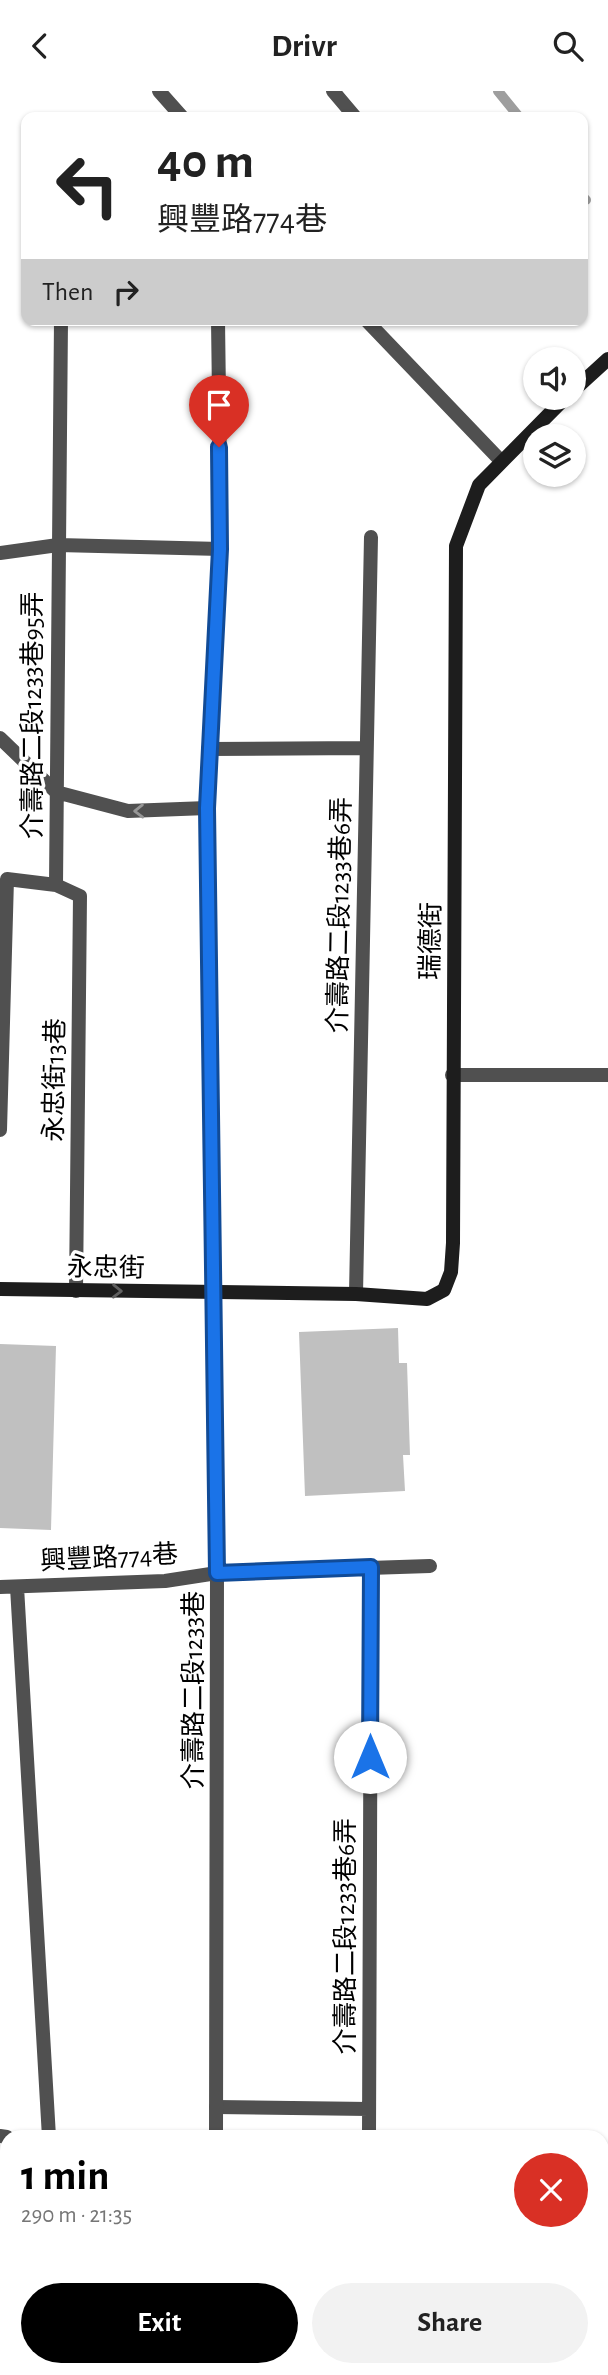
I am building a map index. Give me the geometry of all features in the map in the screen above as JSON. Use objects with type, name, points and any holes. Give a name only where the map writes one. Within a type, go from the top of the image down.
[{"type":"street","points":[[159,91],[178,112]]},
{"type":"street","points":[[333,91],[351,112]]},
{"type":"street","name":"介壽路二段1233巷95弄","points":[[56,885],[61,326]]},
{"type":"street","name":"介壽路二段1233巷","points":[[216,2130],[217,1573],[207,808],[220,549],[218,326]]},
{"type":"street","points":[[372,326],[501,461]]},
{"type":"street","points":[[586,379],[608,359]]},
{"type":"street","name":"瑞德街","points":[[212,1293],[356,1294],[427,1299],[444,1290],[451,1272],[456,546],[479,485],[553,410]]},
{"type":"street","name":"介壽路二段1233巷6弄","points":[[356,1294],[371,537]]},
{"type":"street","points":[[0,553],[58,545],[220,549]]},
{"type":"street","points":[[0,738],[56,792],[128,811],[207,808]]},
{"type":"street","points":[[208,749],[366,748]]},
{"type":"street","points":[[0,1129],[7,880],[56,885]]},
{"type":"street","name":"永忠街13巷","points":[[56,885],[80,896],[76,1291]]},
{"type":"street","points":[[452,1075],[608,1075]]},
{"type":"street","name":"永忠街","points":[[0,1289],[212,1293]]},
{"type":"street","name":"興豐路774巷","points":[[0,1587],[165,1581],[217,1573],[430,1566]]},
{"type":"street","name":"介壽路二段1233巷6弄","points":[[369,2130],[371,1567]]},
{"type":"street","points":[[16,1587],[49,2130]]},
{"type":"street","points":[[216,2107],[369,2109]]},
{"type":"building","points":[[398,1328],[399,1363],[407,1363],[410,1455],[403,1455],[405,1491],[305,1496],[299,1332]]},
{"type":"building","points":[[0,1344],[56,1346],[51,1530],[0,1528]]},
{"type":"waterway","points":[[498,91],[515,112]]},
{"type":"route","points":[[219,447],[220,549],[207,808],[217,1573],[371,1567],[370,1757]]}]
